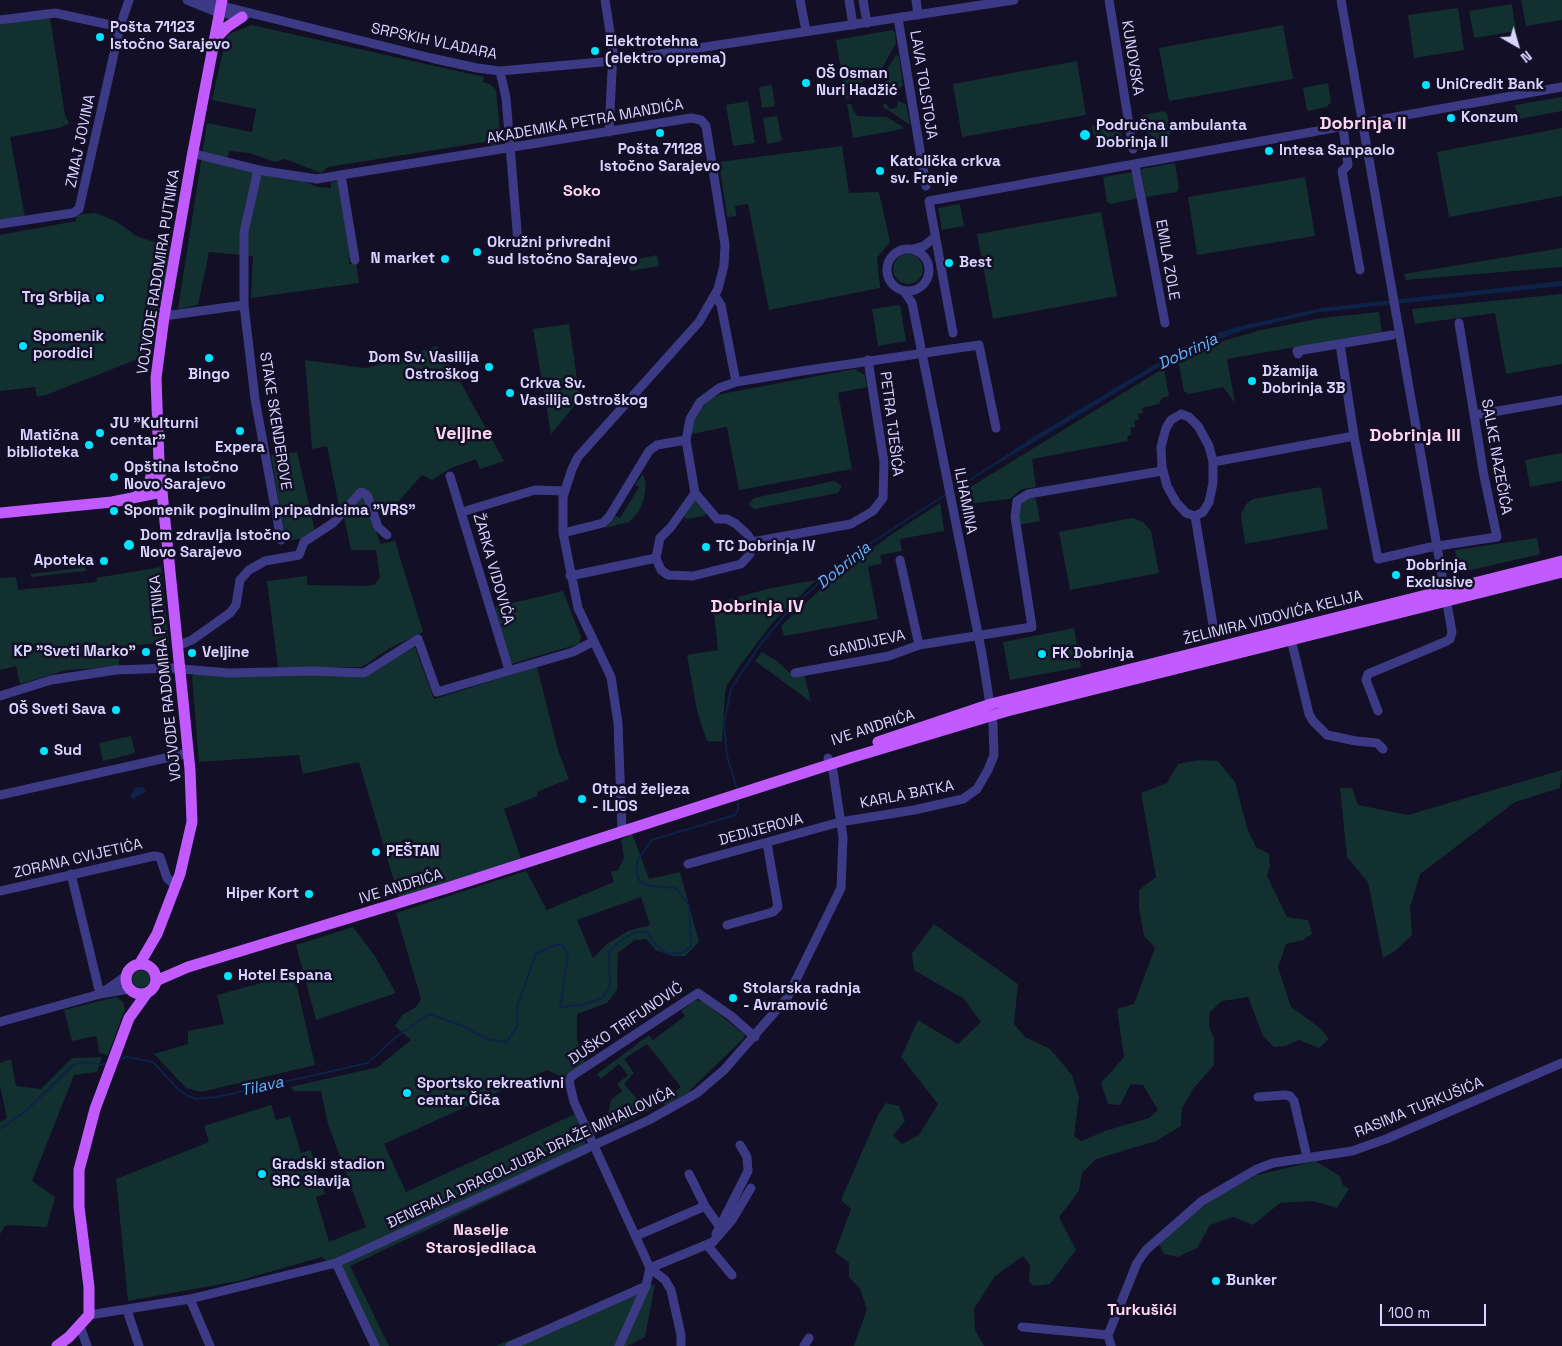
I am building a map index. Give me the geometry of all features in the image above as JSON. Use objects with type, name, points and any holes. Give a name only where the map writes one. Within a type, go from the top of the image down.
[{"type":"main road","name":"VOJVODE RADOMIRA PUTNIKA","points":[[152,968],[152,954],[157,934],[183,863],[192,822],[181,669],[158,462],[156,378],[164,316],[212,44],[221,6]]},
{"type":"main road","points":[[212,44],[217,36],[242,17]]},
{"type":"main road","points":[[131,499],[148,487],[153,469],[158,462]]},
{"type":"main road","points":[[0,512],[131,499],[162,498]]},
{"type":"main road","name":"ŽELIMIRA VIDOVIĆA KELIJA","points":[[991,710],[1291,639],[1562,562]]},
{"type":"main road","name":"ŽELIMIRA VIDOVIĆA KELIJA","points":[[991,710],[1447,595],[1562,572]]},
{"type":"main road","name":"IVE ANDRIĆA","points":[[151,988],[158,980],[188,967],[421,896],[622,830],[724,799],[829,761],[991,710]]},
{"type":"main road","name":"VOJVODE RADOMIRA PUTNIKA","points":[[140,963],[157,934]]},
{"type":"main road","points":[[57,1346],[80,1326],[89,1315],[89,1287],[79,1207],[79,1170],[90,1126],[129,1018],[130,989],[126,976],[130,968],[140,963],[152,968],[155,975],[151,988],[129,1018]]},
{"type":"main road","name":"IVE ANDRIĆA","points":[[152,968],[188,967]]},
{"type":"main road","points":[[130,989],[140,994],[151,988]]},
{"type":"street","name":"ZMAJ JOVINA","points":[[0,224],[73,212],[79,209],[120,27],[128,0]]},
{"type":"street","points":[[187,0],[221,6]]},
{"type":"street","points":[[198,0],[221,6]]},
{"type":"street","points":[[605,0],[613,51],[609,132]]},
{"type":"street","points":[[800,0],[806,31]]},
{"type":"street","points":[[849,0],[853,25]]},
{"type":"street","points":[[863,0],[867,23]]},
{"type":"street","points":[[916,0],[918,15]]},
{"type":"street","name":"SRPSKIH VLADARA","points":[[221,6],[431,58],[500,71],[613,62],[1014,0]]},
{"type":"street","name":"KUNOVSKA","points":[[1109,0],[1133,149]]},
{"type":"street","points":[[1341,0],[1452,632],[1450,639],[1368,674],[1366,680],[1378,712]]},
{"type":"street","name":"SRPSKIH VLADARA","points":[[221,6],[242,17],[258,14]]},
{"type":"street","points":[[0,20],[33,14],[59,13],[120,27]]},
{"type":"street","name":"LAVA TOLSTOJA","points":[[898,18],[926,186]]},
{"type":"street","points":[[500,71],[506,98],[518,242]]},
{"type":"street","points":[[953,333],[933,239],[928,201],[1562,87]]},
{"type":"street","name":"AKADEMIKA PETRA MANDIĆA","points":[[200,155],[258,170],[317,178],[509,149],[691,118],[701,120],[705,124],[725,245],[723,271],[715,296],[698,322],[578,457],[565,490],[562,533],[570,576]]},
{"type":"street","points":[[1343,127],[1348,165],[1342,170],[1360,270]]},
{"type":"street","name":"EMILA ZOLE","points":[[1135,165],[1164,323]]},
{"type":"street","name":"STAKE SKENDEROVE","points":[[258,170],[244,232],[244,305],[255,399],[281,540]]},
{"type":"street","points":[[341,175],[355,260]]},
{"type":"street","points":[[933,239],[926,259],[928,276],[916,289],[904,291],[896,288],[889,280],[888,263],[899,250],[913,249],[933,239]]},
{"type":"street","points":[[913,249],[926,259]]},
{"type":"street","name":"ILHAMINA","points":[[912,302],[916,289]]},
{"type":"street","name":"ILHAMINA","points":[[904,291],[912,302],[952,512],[979,635],[991,710]]},
{"type":"street","points":[[715,296],[721,306],[736,382]]},
{"type":"street","points":[[164,316],[244,305]]},
{"type":"street","name":"SALKE NAZEČIĆA","points":[[1438,546],[1497,537],[1484,476],[1459,323]]},
{"type":"street","points":[[1298,354],[1297,351],[1392,335]]},
{"type":"street","points":[[1340,344],[1354,436],[1378,559],[1438,546]]},
{"type":"street","points":[[695,493],[671,527],[660,538],[656,558],[661,570],[668,575],[693,576],[742,564],[750,554],[752,542],[747,534],[727,519],[717,519],[695,493],[686,440],[690,419],[700,402],[718,388],[736,382],[868,360],[979,345],[996,428]]},
{"type":"street","name":"PETRA TJEŠIĆA","points":[[752,542],[851,524],[874,511],[883,498],[884,462],[868,360]]},
{"type":"street","points":[[1475,416],[1562,400]]},
{"type":"street","points":[[1181,414],[1189,417],[1198,426],[1209,446],[1213,462],[1213,483],[1209,502],[1204,512],[1195,516],[1186,513],[1176,502],[1167,486],[1162,471],[1160,454],[1171,420],[1181,414]]},
{"type":"street","points":[[1213,462],[1354,436]]},
{"type":"street","points":[[562,533],[604,523],[649,451],[657,445],[686,440]]},
{"type":"street","points":[[919,645],[1032,627],[1015,517],[1017,501],[1028,494],[1162,471]]},
{"type":"street","name":"ŽARKA VIDOVIĆA","points":[[450,476],[509,670]]},
{"type":"street","points":[[462,512],[535,490],[565,490]]},
{"type":"street","points":[[177,646],[192,640],[230,613],[236,605],[240,580],[249,570],[265,561],[299,555],[304,542],[333,523],[361,492],[366,493],[378,527],[387,535]]},
{"type":"street","points":[[1195,516],[1213,625]]},
{"type":"street","points":[[622,830],[618,738],[613,692],[607,668],[578,610],[570,576],[656,558]]},
{"type":"street","name":"GANDIJEVA","points":[[794,673],[889,656],[919,645],[900,560]]},
{"type":"street","points":[[0,696],[52,680],[116,670],[181,669],[229,673],[312,671],[364,673],[418,639],[437,692],[572,652],[594,641]]},
{"type":"street","points":[[1291,639],[1309,714],[1316,725],[1327,735],[1377,743],[1383,749]]},
{"type":"street","name":"KARLA BATKA","points":[[840,822],[914,810],[963,799],[970,795],[984,780],[994,755],[991,710]]},
{"type":"street","points":[[0,795],[188,753]]},
{"type":"street","name":"ĐENERALA DRAGOLJUBA DRAŽE MIHAILOVIĆA","points":[[89,1315],[190,1299],[336,1263],[649,1120],[697,1093],[724,1070],[755,1037],[787,998],[841,888],[844,854],[829,761]]},
{"type":"street","name":"DEDIJEROVA","points":[[688,864],[840,822]]},
{"type":"street","points":[[727,925],[773,912],[778,907],[767,843]]},
{"type":"street","name":"ZORANA CVIJETIĆA","points":[[0,891],[158,856],[168,880],[175,885]]},
{"type":"street","points":[[71,874],[100,994]]},
{"type":"street","points":[[100,994],[126,976]]},
{"type":"street","points":[[0,1020],[100,994],[130,989]]},
{"type":"street","name":"DUŠKO TRIFUNOVIĆ","points":[[594,1145],[569,1088],[572,1076],[698,994],[718,1006],[755,1037]]},
{"type":"street","name":"RASIMA TURKUŠIĆA","points":[[1108,1335],[1137,1263],[1146,1250],[1184,1214],[1202,1201],[1257,1169],[1273,1163],[1352,1150],[1386,1139],[1562,1063]]},
{"type":"street","points":[[1258,1097],[1290,1096],[1294,1101],[1307,1158]]},
{"type":"street","points":[[594,1145],[650,1268],[665,1280],[671,1290],[680,1335],[680,1346]]},
{"type":"street","points":[[710,1244],[748,1172],[747,1156],[740,1145]]},
{"type":"street","points":[[689,1174],[705,1206],[719,1226]]},
{"type":"street","points":[[650,1268],[710,1244],[732,1220],[751,1188]]},
{"type":"street","points":[[636,1236],[705,1206]]},
{"type":"street","points":[[710,1244],[732,1275]]},
{"type":"street","points":[[336,1263],[375,1346]]},
{"type":"street","points":[[618,1346],[646,1286],[650,1268]]},
{"type":"street","points":[[510,1346],[646,1286]]},
{"type":"street","points":[[190,1299],[210,1346]]},
{"type":"street","points":[[127,1310],[139,1346]]},
{"type":"street","points":[[80,1326],[86,1346]]},
{"type":"street","points":[[1022,1327],[1108,1335],[1111,1346]]},
{"type":"green space","points":[[1521,0],[1562,0],[1562,20],[1526,26]]},
{"type":"green space","points":[[1512,4],[1516,31],[1474,38],[1469,11]]},
{"type":"green space","points":[[1458,8],[1464,50],[1414,58],[1408,15]]},
{"type":"green space","points":[[50,17],[65,115],[69,123],[59,128],[10,137],[25,217],[0,220],[0,25]]},
{"type":"green space","points":[[252,25],[484,77],[483,82],[490,84],[496,90],[501,141],[499,144],[492,146],[491,141],[328,167],[321,173],[285,159],[275,162],[250,153],[230,151],[227,157],[229,161],[267,176],[299,179],[317,187],[331,188],[331,182],[338,181],[350,255],[349,264],[356,263],[359,283],[251,298],[253,256],[209,252],[198,305],[178,309],[207,123],[252,132],[256,109],[212,100],[226,38],[229,34]]},
{"type":"green space","points":[[1283,25],[1293,79],[1169,101],[1159,48]]},
{"type":"green space","points":[[892,30],[895,32],[896,43],[880,72],[875,77],[853,85],[851,98],[846,99],[836,40]]},
{"type":"green space","points":[[896,55],[899,56],[903,85],[898,90],[882,93],[878,90],[878,84],[886,81],[885,72]]},
{"type":"green space","points":[[1077,61],[1086,115],[962,137],[953,84]]},
{"type":"green space","points":[[1328,83],[1331,102],[1327,107],[1307,111],[1303,88]]},
{"type":"green space","points":[[772,85],[775,106],[762,108],[759,87]]},
{"type":"green space","points":[[1562,97],[1562,111],[1518,119],[1515,105]]},
{"type":"green space","points":[[748,101],[755,143],[733,146],[726,105]]},
{"type":"green space","points":[[898,101],[906,104],[910,125],[882,106],[886,103],[892,109],[897,107]]},
{"type":"green space","points":[[847,104],[851,104],[858,116],[886,117],[902,126],[903,129],[853,138]]},
{"type":"green space","points":[[1164,111],[1167,114],[1171,134],[1168,138],[1155,140],[1154,137],[1142,130],[1140,118],[1143,115]]},
{"type":"green space","points":[[777,116],[782,141],[767,144],[763,118]]},
{"type":"green space","points":[[1117,120],[1122,136],[1114,143],[1115,147],[1099,150],[1096,147],[1092,127],[1095,124]]},
{"type":"green space","points":[[1562,128],[1562,196],[1449,217],[1437,152]]},
{"type":"green space","points":[[842,146],[849,193],[879,192],[890,242],[877,258],[880,288],[769,310],[748,204],[735,206],[736,216],[727,217],[719,162]]},
{"type":"green space","points":[[1175,163],[1179,188],[1177,192],[1146,197],[1141,169]]},
{"type":"green space","points":[[1134,172],[1139,198],[1111,204],[1107,202],[1103,177]]},
{"type":"green space","points":[[1305,177],[1315,236],[1197,255],[1188,197]]},
{"type":"green space","points":[[960,204],[964,226],[942,230],[938,208]]},
{"type":"green space","points":[[1101,212],[1117,296],[993,319],[977,234]]},
{"type":"green space","points":[[96,213],[117,222],[138,237],[171,247],[154,338],[148,355],[46,395],[37,397],[35,387],[0,391],[0,235],[76,221],[76,215]]},
{"type":"green space","points":[[1562,248],[1562,267],[1406,280],[1404,274]]},
{"type":"green space","points":[[908,254],[919,258],[923,269],[919,280],[908,284],[897,280],[893,269],[897,258]]},
{"type":"green space","points":[[657,255],[659,266],[630,271],[628,261]]},
{"type":"green space","points":[[1562,294],[1562,364],[1506,374],[1495,313],[1415,324],[1412,309]]},
{"type":"green space","points":[[900,305],[906,341],[878,346],[872,309]]},
{"type":"green space","points":[[1379,312],[1382,332],[1227,359],[1235,403],[1223,387],[1189,394],[1184,391],[1178,360],[1223,341],[1261,330],[1322,318]]},
{"type":"green space","points":[[569,324],[580,399],[551,434],[533,329]]},
{"type":"green space","points":[[437,346],[456,374],[504,461],[480,469],[476,459],[451,468],[432,480],[422,475],[398,502],[377,512],[369,491],[359,489],[340,512],[327,446],[312,449],[305,360],[365,368]]},
{"type":"green space","points":[[1164,368],[1169,396],[1162,398],[1159,404],[1142,408],[1143,413],[1138,414],[1139,420],[1134,421],[1135,427],[1130,428],[1132,435],[1127,436],[1128,441],[1032,459],[1036,487],[1022,489],[1010,499],[967,504],[964,491]]},
{"type":"green space","points":[[854,369],[865,375],[867,387],[838,393],[852,469],[739,490],[727,427],[691,434],[690,427],[697,414],[708,400],[721,394]]},
{"type":"green space","points":[[297,452],[315,531],[304,538],[287,541],[271,455]]},
{"type":"green space","points":[[1562,453],[1562,481],[1530,487],[1525,460]]},
{"type":"green space","points":[[643,474],[646,484],[644,499],[639,511],[629,522],[605,528],[616,516],[620,518],[639,487],[635,485]]},
{"type":"green space","points":[[210,476],[211,485],[196,487],[195,478]]},
{"type":"green space","points":[[834,481],[842,486],[838,493],[754,509],[748,504],[754,498]]},
{"type":"green space","points":[[1321,487],[1328,529],[1245,544],[1241,514],[1247,503],[1253,499]]},
{"type":"green space","points":[[1032,496],[1036,499],[1040,521],[1019,525],[1020,503]]},
{"type":"green space","points":[[366,497],[380,544],[395,541],[423,632],[390,648],[362,667],[278,667],[267,581],[307,576],[307,585],[366,586],[374,585],[380,578],[376,550],[351,550],[344,517],[357,498]]},
{"type":"green space","points":[[696,499],[707,513],[704,516],[687,519],[684,516]]},
{"type":"green space","points":[[940,503],[944,531],[900,539],[902,551],[880,555],[882,563],[868,567],[878,619],[784,636],[781,626],[836,575],[892,534]]},
{"type":"green space","points":[[1132,518],[1143,522],[1151,531],[1159,573],[1070,590],[1059,532]]},
{"type":"green space","points":[[1537,538],[1540,554],[1463,572],[1459,570],[1455,550]]},
{"type":"green space","points":[[85,563],[86,571],[31,577],[31,574],[79,568],[79,564]]},
{"type":"green space","points":[[161,567],[169,642],[119,647],[119,667],[67,670],[20,684],[16,666],[0,670],[0,578],[16,577],[18,590],[97,582],[96,578]]},
{"type":"green space","points":[[816,580],[773,622],[739,667],[727,685],[725,693],[722,742],[707,741],[697,711],[687,655],[718,650],[713,604],[771,588]]},
{"type":"green space","points":[[563,591],[581,637],[579,644],[511,664],[495,607]]},
{"type":"green space","name":"FK Dobrinja","points":[[1074,628],[1081,667],[1010,680],[1003,642]]},
{"type":"green space","points":[[415,647],[434,699],[537,667],[558,750],[569,779],[537,792],[538,796],[504,809],[521,859],[399,898],[359,762],[303,774],[299,755],[199,762],[192,677],[194,674],[322,673],[360,677]]},
{"type":"green space","points":[[762,652],[777,661],[793,676],[804,674],[811,702],[755,661]]},
{"type":"green space","points":[[131,736],[135,753],[103,761],[99,743]]},
{"type":"green space","points":[[1200,760],[1218,761],[1235,782],[1248,831],[1256,847],[1269,854],[1270,866],[1267,876],[1287,917],[1308,920],[1312,934],[1303,940],[1286,944],[1278,967],[1291,1007],[1320,1028],[1329,1039],[1319,1048],[1299,1040],[1285,1046],[1274,1047],[1263,1036],[1248,997],[1222,1001],[1210,1012],[1209,1027],[1214,1038],[1214,1065],[1193,1089],[1182,1108],[1181,1126],[1156,1141],[1096,1159],[1082,1173],[1079,1191],[1059,1217],[1076,1250],[1050,1284],[1033,1286],[1029,1281],[1030,1265],[1023,1256],[995,1276],[974,1309],[975,1330],[984,1346],[854,1346],[867,1309],[860,1289],[849,1277],[849,1263],[835,1252],[851,1209],[841,1200],[878,1115],[886,1103],[899,1106],[905,1121],[893,1135],[902,1144],[919,1135],[938,1104],[901,1057],[918,1020],[958,1044],[981,1022],[964,999],[914,970],[912,953],[934,924],[1018,984],[1014,1024],[1025,1037],[1050,1049],[1072,1075],[1079,1097],[1074,1136],[1081,1141],[1105,1131],[1149,1118],[1158,1110],[1143,1085],[1131,1084],[1120,1105],[1108,1104],[1101,1083],[1124,1057],[1117,1009],[1134,1004],[1155,948],[1144,936],[1139,908],[1139,890],[1156,877],[1141,793],[1167,783],[1178,764]]},
{"type":"green space","points":[[1562,770],[1560,788],[1515,802],[1420,874],[1410,908],[1412,935],[1395,951],[1383,958],[1368,882],[1347,857],[1340,788],[1352,788],[1358,805],[1408,815]]},
{"type":"green space","points":[[632,833],[649,879],[680,872],[699,942],[685,956],[672,956],[656,950],[646,939],[635,940],[618,953],[617,990],[607,1003],[577,1014],[577,1040],[585,1063],[564,1078],[547,1070],[384,1144],[406,1192],[575,1114],[589,1153],[350,1266],[389,1346],[371,1346],[337,1272],[322,1257],[238,1281],[128,1301],[116,1179],[209,1142],[204,1126],[271,1105],[276,1120],[290,1116],[301,1153],[311,1150],[325,1194],[316,1197],[329,1242],[366,1227],[328,1124],[321,1091],[294,1091],[290,1087],[378,1067],[411,1040],[395,1026],[402,1015],[416,1007],[421,999],[396,913],[526,871],[547,910],[614,882],[611,872],[618,870],[624,858],[621,840]],"holes":[[[641,897],[650,925],[628,931],[607,944],[593,958],[577,920]]]},
{"type":"green space","points":[[353,927],[375,956],[396,993],[316,1020],[296,945]]},
{"type":"green space","points":[[141,970],[147,973],[150,979],[147,985],[141,988],[135,985],[132,979],[135,973]]},
{"type":"green space","points":[[294,974],[315,1065],[201,1092],[186,1088],[154,1054],[188,1044],[188,1031],[224,1024],[217,995]]},
{"type":"green space","points":[[116,997],[123,1002],[125,1009],[108,1055],[99,1053],[95,1036],[72,1041],[64,1010]]},
{"type":"green space","points":[[695,1000],[704,1002],[745,1035],[743,1039],[687,1093],[665,1106],[662,1101],[681,1087],[647,1044],[624,1059],[634,1073],[624,1084],[639,1101],[650,1102],[654,1108],[609,1130],[606,1123],[611,1100],[622,1091],[617,1084],[628,1075],[619,1064],[601,1079],[597,1074],[649,1035],[653,1040],[685,1016],[681,1011]]},
{"type":"green space","points":[[102,1057],[97,1072],[74,1075],[32,1181],[55,1197],[47,1227],[6,1225],[0,1234],[0,1122],[7,1118],[0,1086],[0,1063],[11,1059],[16,1086],[41,1089],[72,1058]]},
{"type":"green space","points":[[1315,1161],[1340,1176],[1343,1185],[1349,1189],[1337,1208],[1313,1201],[1280,1203],[1253,1225],[1233,1217],[1210,1225],[1197,1248],[1178,1257],[1164,1254],[1159,1244],[1185,1219],[1212,1200],[1257,1175]]},
{"type":"green space","points":[[655,1284],[645,1337],[627,1346],[495,1346]]},
{"type":"water","name":"Dobrinja","points":[[1562,281],[1562,286],[1320,312],[1243,330],[1188,352],[1159,367],[944,496],[1032,438],[1194,341],[1237,327],[1322,308]]},
{"type":"water","points":[[136,787],[143,787],[146,792],[133,799],[130,796]]},
{"type":"waterway","name":"Dobrinja","points":[[737,789],[727,756],[724,724],[731,689],[760,645],[788,611],[819,583],[871,543],[945,495]]},
{"type":"waterway","name":"Dobrinja","points":[[117,1060],[127,1057],[153,1062],[178,1089],[196,1099],[217,1097],[368,1063],[396,1037],[429,1014],[463,1026],[487,1039],[507,1042],[517,1026],[518,1004],[536,954],[550,947],[562,944],[568,956],[560,1007],[586,1004],[602,998],[610,987],[609,952],[620,941],[636,932],[647,932],[656,945],[668,954],[682,953],[691,946],[689,905],[676,888],[651,886],[640,882],[637,874],[637,861],[652,840],[735,815],[738,810],[738,799]]},
{"type":"waterway","name":"Tilava","points":[[0,1129],[26,1111],[74,1064],[87,1062],[101,1065],[108,1063]]},
{"type":"place","name":"Pošta 71123 Istočno Sarajevo","points":[[100,37]]},
{"type":"place","name":"Elektrotehna (elektro oprema)","points":[[595,51]]},
{"type":"place","name":"OŠ Osman Nuri Hadžić","points":[[806,83]]},
{"type":"place","name":"UniCredit Bank","points":[[1426,85]]},
{"type":"place","name":"Konzum","points":[[1451,118]]},
{"type":"place","name":"Pošta 71128 Istočno Sarajevo","points":[[660,133]]},
{"type":"place","name":"Područna ambulanta Dobrinja II","points":[[1085,135]]},
{"type":"place","name":"Intesa Sanpaolo","points":[[1269,151]]},
{"type":"place","name":"Katolička crkva sv. Franje","points":[[880,171]]},
{"type":"place","name":"Okružni privredni sud Istočno Sarajevo","points":[[477,252]]},
{"type":"place","name":"N market","points":[[445,259]]},
{"type":"place","name":"Best","points":[[949,263]]},
{"type":"place","name":"Trg Srbija","points":[[100,298]]},
{"type":"place","name":"Spomenik porodici","points":[[23,346]]},
{"type":"place","name":"Bingo","points":[[209,358]]},
{"type":"place","name":"Dom Sv. Vasilija Ostroškog","points":[[489,367]]},
{"type":"place","name":"Džamija Dobrinja 3B","points":[[1252,381]]},
{"type":"place","name":"Crkva Sv. Vasilija Ostroškog","points":[[510,393]]},
{"type":"place","name":"Expera","points":[[240,431]]},
{"type":"place","name":"JU \"Kulturni centar\"","points":[[100,433]]},
{"type":"place","name":"Matična biblioteka","points":[[89,445]]},
{"type":"place","name":"Opština Istočno Novo Sarajevo","points":[[114,477]]},
{"type":"place","name":"Spomenik poginulim pripadnicima \"VRS\"","points":[[114,511]]},
{"type":"place","name":"Dom zdravlja Istočno Novo Sarajevo","points":[[129,545]]},
{"type":"place","name":"TC Dobrinja IV","points":[[706,547]]},
{"type":"place","name":"Apoteka","points":[[104,561]]},
{"type":"place","name":"Dobrinja Exclusive","points":[[1396,575]]},
{"type":"place","name":"KP \"Sveti Marko\"","points":[[146,652]]},
{"type":"place","name":"Veljine","points":[[192,653]]},
{"type":"place","name":"FK Dobrinja","points":[[1042,654]]},
{"type":"place","name":"OŠ Sveti Sava","points":[[116,710]]},
{"type":"place","name":"Sud","points":[[44,751]]},
{"type":"place","name":"Otpad željeza - ILIOS","points":[[582,799]]},
{"type":"place","name":"PEŠTAN","points":[[376,852]]},
{"type":"place","name":"Hiper Kort","points":[[309,894]]},
{"type":"place","name":"Hotel Espana","points":[[228,976]]},
{"type":"place","name":"Stolarska radnja - Avramović","points":[[733,998]]},
{"type":"place","name":"Sportsko rekreativni centar Čiča","points":[[407,1093]]},
{"type":"place","name":"Gradski stadion SRC Slavija","points":[[262,1174]]},
{"type":"place","name":"Bunker","points":[[1216,1281]]},
{"type":"district","name":"Dobrinja II","points":[[1363,124]]},
{"type":"district","name":"Soko","points":[[582,192]]},
{"type":"district","name":"Veljine","points":[[464,434]]},
{"type":"district","name":"Dobrinja III","points":[[1415,436]]},
{"type":"district","name":"Dobrinja IV","points":[[757,607]]},
{"type":"district","name":"Naselje Starosjedilaca","points":[[481,1240]]},
{"type":"district","name":"Turkušići","points":[[1142,1311]]}]
